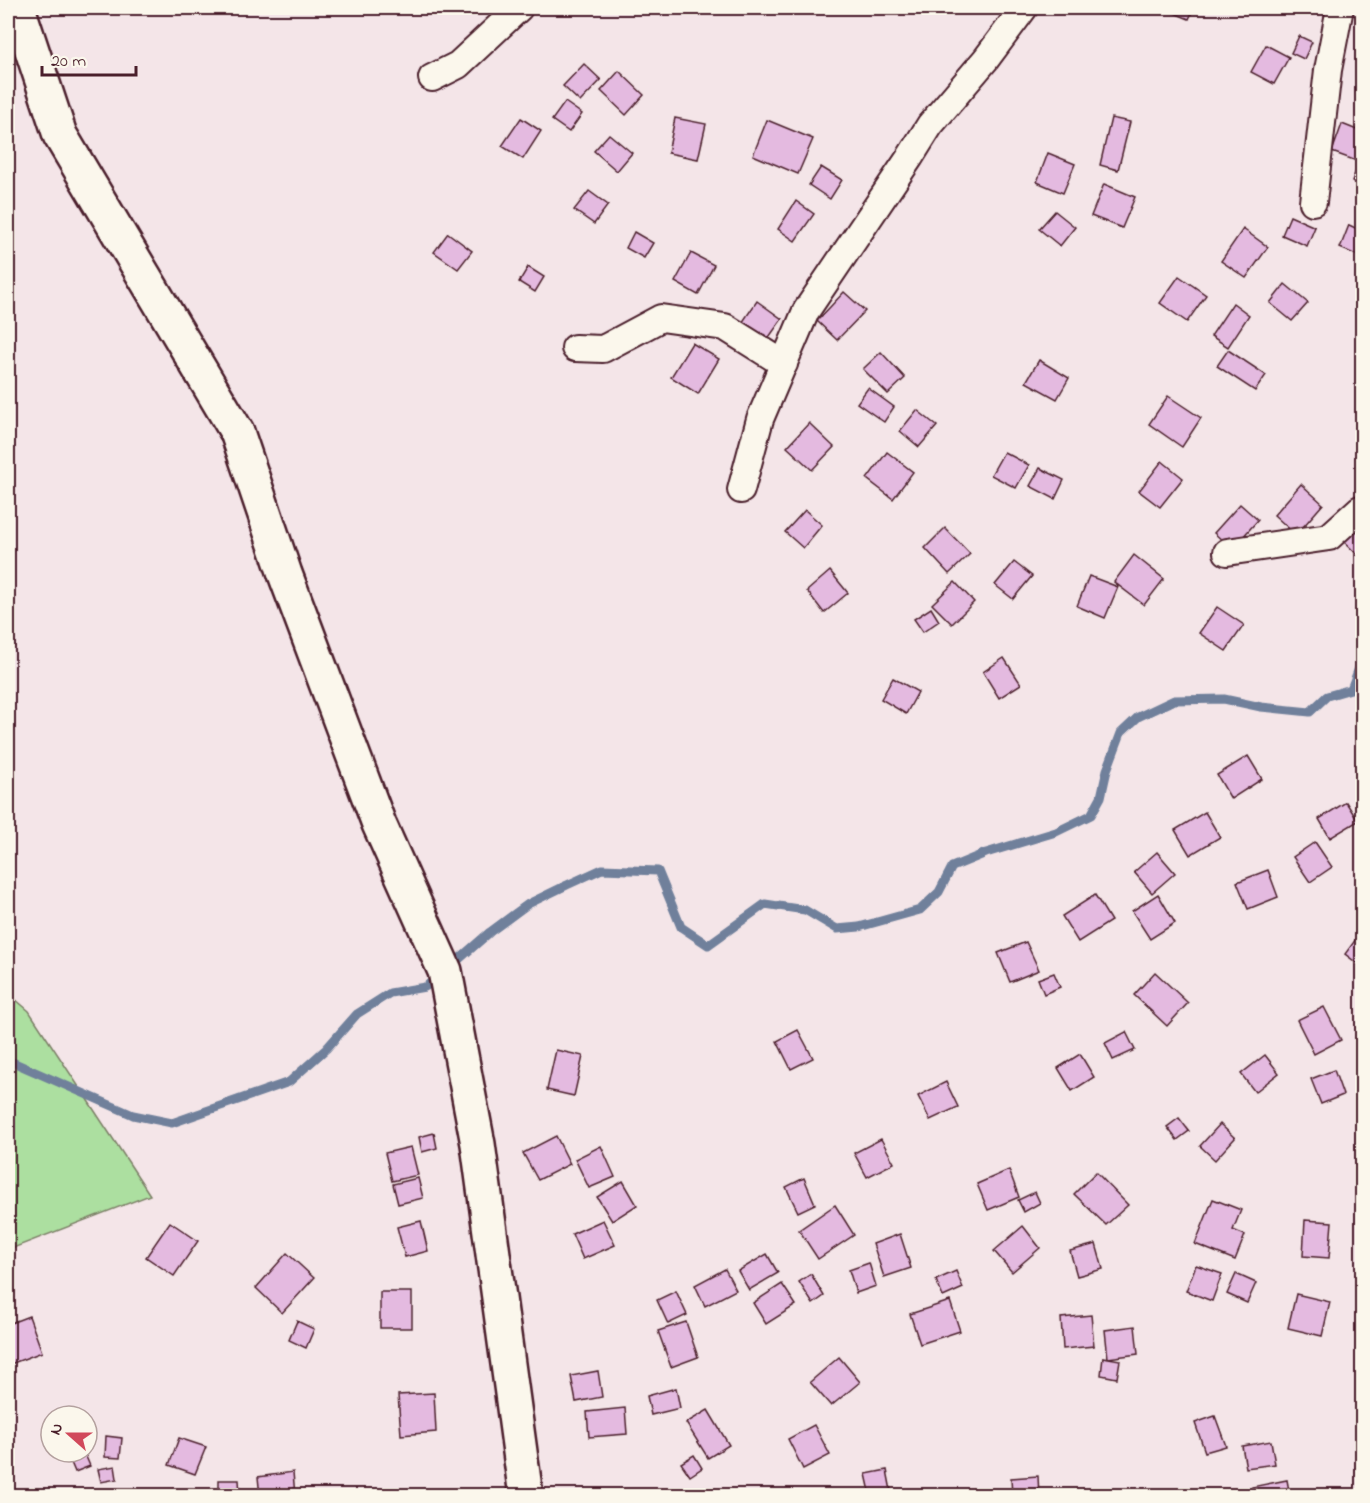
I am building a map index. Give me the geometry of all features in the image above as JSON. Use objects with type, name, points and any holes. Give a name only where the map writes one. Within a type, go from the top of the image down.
[{"type":"street","points":[[18,8],[60,135],[237,432],[285,574],[379,824],[445,971],[478,1144],[526,1496]]},
{"type":"street","points":[[432,78],[458,65],[519,8]]},
{"type":"street","points":[[741,490],[760,419],[806,311],[930,124],[986,59],[1024,8]]},
{"type":"street","points":[[1313,202],[1328,70],[1340,8]]},
{"type":"street","points":[[575,348],[603,349],[662,318],[725,327],[784,363]]},
{"type":"street","points":[[1227,552],[1329,537],[1362,509]]},
{"type":"green space","points":[[8,993],[29,1011],[150,1195],[8,1250]]},
{"type":"building","points":[[1174,8],[1194,8],[1189,19],[1172,12]]},
{"type":"building","points":[[1299,36],[1312,42],[1304,59],[1291,53]]},
{"type":"building","points":[[1266,45],[1289,57],[1274,84],[1251,72]]},
{"type":"building","points":[[584,64],[601,80],[580,102],[563,86]]},
{"type":"building","points":[[619,71],[644,95],[626,115],[601,91]]},
{"type":"building","points":[[565,102],[582,114],[569,132],[552,120]]},
{"type":"building","points":[[521,118],[541,131],[523,159],[502,146]]},
{"type":"building","points":[[675,118],[706,124],[698,159],[668,153]]},
{"type":"building","points":[[1111,118],[1130,122],[1118,170],[1100,165]]},
{"type":"building","points":[[767,120],[813,139],[798,174],[753,155]]},
{"type":"building","points":[[1342,124],[1362,132],[1362,163],[1332,152]]},
{"type":"building","points":[[609,134],[632,153],[617,171],[594,151]]},
{"type":"building","points":[[1048,153],[1075,164],[1063,193],[1037,182]]},
{"type":"building","points":[[821,167],[842,180],[830,199],[809,185]]},
{"type":"building","points":[[1357,168],[1362,171],[1362,186],[1352,181]]},
{"type":"building","points":[[1104,184],[1135,197],[1122,228],[1091,216]]},
{"type":"building","points":[[589,191],[608,205],[594,224],[574,210]]},
{"type":"building","points":[[796,201],[814,214],[795,241],[778,229]]},
{"type":"building","points":[[1055,211],[1075,227],[1060,246],[1039,229]]},
{"type":"building","points":[[1290,216],[1315,227],[1307,246],[1282,235]]},
{"type":"building","points":[[1349,225],[1362,231],[1361,257],[1340,248]]},
{"type":"building","points":[[1243,229],[1268,247],[1246,278],[1221,261]]},
{"type":"building","points":[[634,232],[653,243],[644,258],[626,248]]},
{"type":"building","points":[[448,233],[472,251],[458,269],[434,252]]},
{"type":"building","points":[[691,253],[714,265],[698,295],[675,282]]},
{"type":"building","points":[[528,267],[544,277],[535,292],[519,282]]},
{"type":"building","points":[[1179,276],[1206,295],[1187,322],[1160,303]]},
{"type":"building","points":[[1285,284],[1308,303],[1292,321],[1270,303]]},
{"type":"building","points":[[844,292],[865,311],[837,340],[817,321]]},
{"type":"building","points":[[757,301],[782,319],[767,340],[742,323]]},
{"type":"building","points":[[1233,303],[1249,315],[1228,347],[1211,336]]},
{"type":"building","points":[[692,343],[719,359],[698,394],[671,377]]},
{"type":"building","points":[[1228,350],[1266,375],[1255,391],[1217,366]]},
{"type":"building","points":[[881,352],[905,378],[888,394],[863,369]]},
{"type":"building","points":[[1039,360],[1069,378],[1057,399],[1026,382]]},
{"type":"building","points":[[868,388],[894,407],[884,422],[857,403]]},
{"type":"building","points":[[1168,396],[1201,418],[1182,447],[1149,424]]},
{"type":"building","points":[[917,410],[937,426],[919,447],[900,431]]},
{"type":"building","points":[[809,423],[834,447],[812,470],[787,447]]},
{"type":"building","points":[[887,452],[913,472],[893,499],[867,479]]},
{"type":"building","points":[[1004,452],[1029,465],[1016,488],[991,475]]},
{"type":"building","points":[[1162,461],[1183,478],[1160,507],[1139,491]]},
{"type":"building","points":[[1040,468],[1064,480],[1055,499],[1030,486]]},
{"type":"building","points":[[1301,484],[1323,504],[1296,535],[1274,515]]},
{"type":"building","points":[[1240,504],[1258,520],[1232,549],[1214,533]]},
{"type":"building","points":[[805,510],[822,525],[803,548],[785,532]]},
{"type":"building","points":[[1362,524],[1362,557],[1361,558],[1340,538]]},
{"type":"building","points":[[945,528],[970,554],[949,574],[925,548]]},
{"type":"building","points":[[1134,555],[1164,579],[1144,605],[1114,582]]},
{"type":"building","points":[[1014,562],[1032,576],[1013,599],[995,585]]},
{"type":"building","points":[[830,571],[848,593],[824,613],[807,591]]},
{"type":"building","points":[[1089,576],[1118,587],[1105,618],[1077,606]]},
{"type":"building","points":[[955,582],[974,602],[952,624],[932,604]]},
{"type":"building","points":[[1217,607],[1244,625],[1226,651],[1199,633]]},
{"type":"building","points":[[931,608],[939,621],[923,632],[914,619]]},
{"type":"building","points":[[1004,658],[1021,684],[999,698],[983,672]]},
{"type":"building","points":[[893,678],[918,692],[906,714],[881,699]]},
{"type":"building","points":[[1248,756],[1262,779],[1231,799],[1217,775]]},
{"type":"building","points":[[1346,802],[1358,821],[1330,838],[1319,819]]},
{"type":"building","points":[[1205,812],[1220,837],[1190,855],[1175,830]]},
{"type":"building","points":[[1315,842],[1332,867],[1310,882],[1293,857]]},
{"type":"building","points":[[1157,852],[1175,873],[1152,893],[1134,872]]},
{"type":"building","points":[[1268,870],[1278,897],[1248,909],[1237,882]]},
{"type":"building","points":[[1158,894],[1175,923],[1150,939],[1132,911]]},
{"type":"building","points":[[1095,895],[1111,921],[1078,942],[1062,916]]},
{"type":"building","points":[[1362,931],[1362,967],[1345,954]]},
{"type":"building","points":[[1026,942],[1039,970],[1010,982],[998,953]]},
{"type":"building","points":[[1155,972],[1188,1003],[1167,1026],[1134,995]]},
{"type":"building","points":[[1054,973],[1060,987],[1044,994],[1038,979]]},
{"type":"building","points":[[1324,1007],[1341,1040],[1314,1054],[1297,1020]]},
{"type":"building","points":[[798,1030],[813,1058],[791,1069],[777,1041]]},
{"type":"building","points":[[1126,1032],[1135,1050],[1113,1060],[1105,1043]]},
{"type":"building","points":[[556,1050],[583,1056],[574,1096],[547,1090]]},
{"type":"building","points":[[1080,1054],[1094,1077],[1072,1091],[1058,1068]]},
{"type":"building","points":[[1265,1055],[1279,1073],[1255,1092],[1241,1074]]},
{"type":"building","points":[[1334,1070],[1343,1095],[1321,1104],[1311,1079]]},
{"type":"building","points":[[946,1082],[958,1107],[930,1120],[918,1096]]},
{"type":"building","points":[[1179,1118],[1189,1131],[1177,1140],[1167,1127]]},
{"type":"building","points":[[1220,1124],[1235,1138],[1215,1160],[1200,1146]]},
{"type":"building","points":[[434,1133],[437,1148],[422,1152],[419,1137]]},
{"type":"building","points":[[556,1136],[570,1164],[538,1180],[523,1153]]},
{"type":"building","points":[[881,1139],[894,1163],[867,1177],[854,1153]]},
{"type":"building","points":[[601,1146],[615,1177],[589,1188],[575,1159]]},
{"type":"building","points":[[411,1147],[418,1175],[392,1181],[385,1153]]},
{"type":"building","points":[[1009,1170],[1019,1197],[988,1210],[977,1184]]},
{"type":"building","points":[[1096,1172],[1128,1205],[1106,1225],[1074,1194]]},
{"type":"building","points":[[418,1178],[423,1198],[398,1204],[393,1184]]},
{"type":"building","points":[[804,1178],[815,1204],[798,1212],[786,1187]]},
{"type":"building","points":[[623,1181],[637,1205],[612,1221],[597,1197]]},
{"type":"building","points":[[1035,1192],[1040,1203],[1024,1212],[1018,1200]]},
{"type":"building","points":[[1213,1199],[1241,1210],[1233,1230],[1245,1235],[1235,1260],[1195,1244]]},
{"type":"building","points":[[835,1205],[854,1235],[818,1259],[799,1230]]},
{"type":"building","points":[[603,1220],[615,1245],[583,1259],[572,1234]]},
{"type":"building","points":[[1305,1220],[1332,1222],[1329,1258],[1303,1256]]},
{"type":"building","points":[[421,1221],[428,1251],[405,1257],[397,1227]]},
{"type":"building","points":[[170,1222],[198,1241],[174,1276],[146,1257]]},
{"type":"building","points":[[1023,1226],[1040,1248],[1012,1272],[994,1251]]},
{"type":"building","points":[[900,1234],[911,1268],[884,1277],[873,1244]]},
{"type":"building","points":[[1096,1244],[1103,1269],[1077,1276],[1070,1251]]},
{"type":"building","points":[[287,1253],[314,1278],[282,1313],[256,1288]]},
{"type":"building","points":[[767,1254],[778,1273],[749,1290],[738,1271]]},
{"type":"building","points":[[869,1263],[876,1286],[856,1293],[849,1270]]},
{"type":"building","points":[[1196,1265],[1222,1274],[1212,1301],[1186,1291]]},
{"type":"building","points":[[725,1269],[736,1290],[705,1306],[695,1285]]},
{"type":"building","points":[[956,1271],[963,1288],[943,1297],[936,1280]]},
{"type":"building","points":[[811,1274],[824,1296],[813,1304],[799,1282]]},
{"type":"building","points":[[1236,1274],[1256,1283],[1247,1303],[1227,1294]]},
{"type":"building","points":[[782,1284],[796,1305],[766,1324],[753,1303]]},
{"type":"building","points":[[676,1291],[687,1315],[668,1324],[657,1300]]},
{"type":"building","points":[[380,1292],[412,1292],[412,1328],[380,1328]]},
{"type":"building","points":[[1296,1294],[1330,1302],[1322,1336],[1288,1328]]},
{"type":"building","points":[[950,1301],[960,1331],[920,1344],[910,1314]]},
{"type":"building","points":[[1091,1315],[1094,1346],[1063,1349],[1061,1318]]},
{"type":"building","points":[[29,1316],[42,1352],[8,1365],[8,1324]]},
{"type":"building","points":[[297,1321],[314,1329],[306,1348],[289,1340]]},
{"type":"building","points":[[686,1322],[698,1357],[671,1367],[658,1331]]},
{"type":"building","points":[[1135,1326],[1138,1354],[1108,1358],[1105,1330]]},
{"type":"building","points":[[839,1357],[860,1382],[831,1406],[810,1382]]},
{"type":"building","points":[[1103,1357],[1120,1360],[1117,1378],[1101,1375]]},
{"type":"building","points":[[598,1371],[602,1397],[576,1402],[571,1376]]},
{"type":"building","points":[[676,1388],[680,1408],[651,1415],[647,1396]]},
{"type":"building","points":[[434,1393],[436,1432],[401,1435],[398,1395]]},
{"type":"building","points":[[625,1408],[627,1434],[589,1437],[587,1412]]},
{"type":"building","points":[[708,1410],[729,1445],[708,1458],[686,1423]]},
{"type":"building","points":[[1215,1416],[1226,1446],[1205,1452],[1195,1423]]},
{"type":"building","points":[[814,1425],[830,1455],[803,1469],[788,1439]]},
{"type":"building","points":[[106,1436],[122,1438],[120,1458],[105,1457]]},
{"type":"building","points":[[179,1438],[206,1447],[195,1474],[169,1465]]},
{"type":"building","points":[[1271,1441],[1275,1464],[1246,1468],[1242,1446]]},
{"type":"building","points":[[694,1455],[702,1468],[690,1476],[681,1463]]},
{"type":"building","points":[[72,1464],[89,1464],[90,1466],[75,1472]]},
{"type":"building","points":[[115,1466],[117,1479],[101,1482],[98,1469]]},
{"type":"building","points":[[887,1470],[892,1496],[871,1496],[866,1474]]},
{"type":"building","points":[[293,1472],[295,1496],[260,1496],[258,1477]]},
{"type":"building","points":[[1038,1476],[1039,1496],[1012,1496],[1011,1478]]},
{"type":"building","points":[[219,1480],[239,1480],[240,1495],[219,1495]]},
{"type":"building","points":[[1287,1480],[1290,1496],[1254,1496],[1252,1487]]},
{"type":"building","points":[[1123,1489],[1125,1496],[1093,1496]]},
{"type":"waterway","points":[[450,967],[490,932],[528,904],[602,869],[658,871],[681,927],[708,945],[765,904],[805,910],[837,929],[859,927],[920,910],[939,892],[952,867],[986,853],[1056,832],[1091,815],[1101,797],[1107,770],[1121,733],[1138,717],[1174,700],[1224,699],[1261,707],[1310,712],[1327,696],[1351,689],[1362,660]]},
{"type":"waterway","points":[[8,1060],[133,1115],[172,1123],[289,1082],[326,1049],[357,1014],[390,993],[425,987],[439,976]]}]
